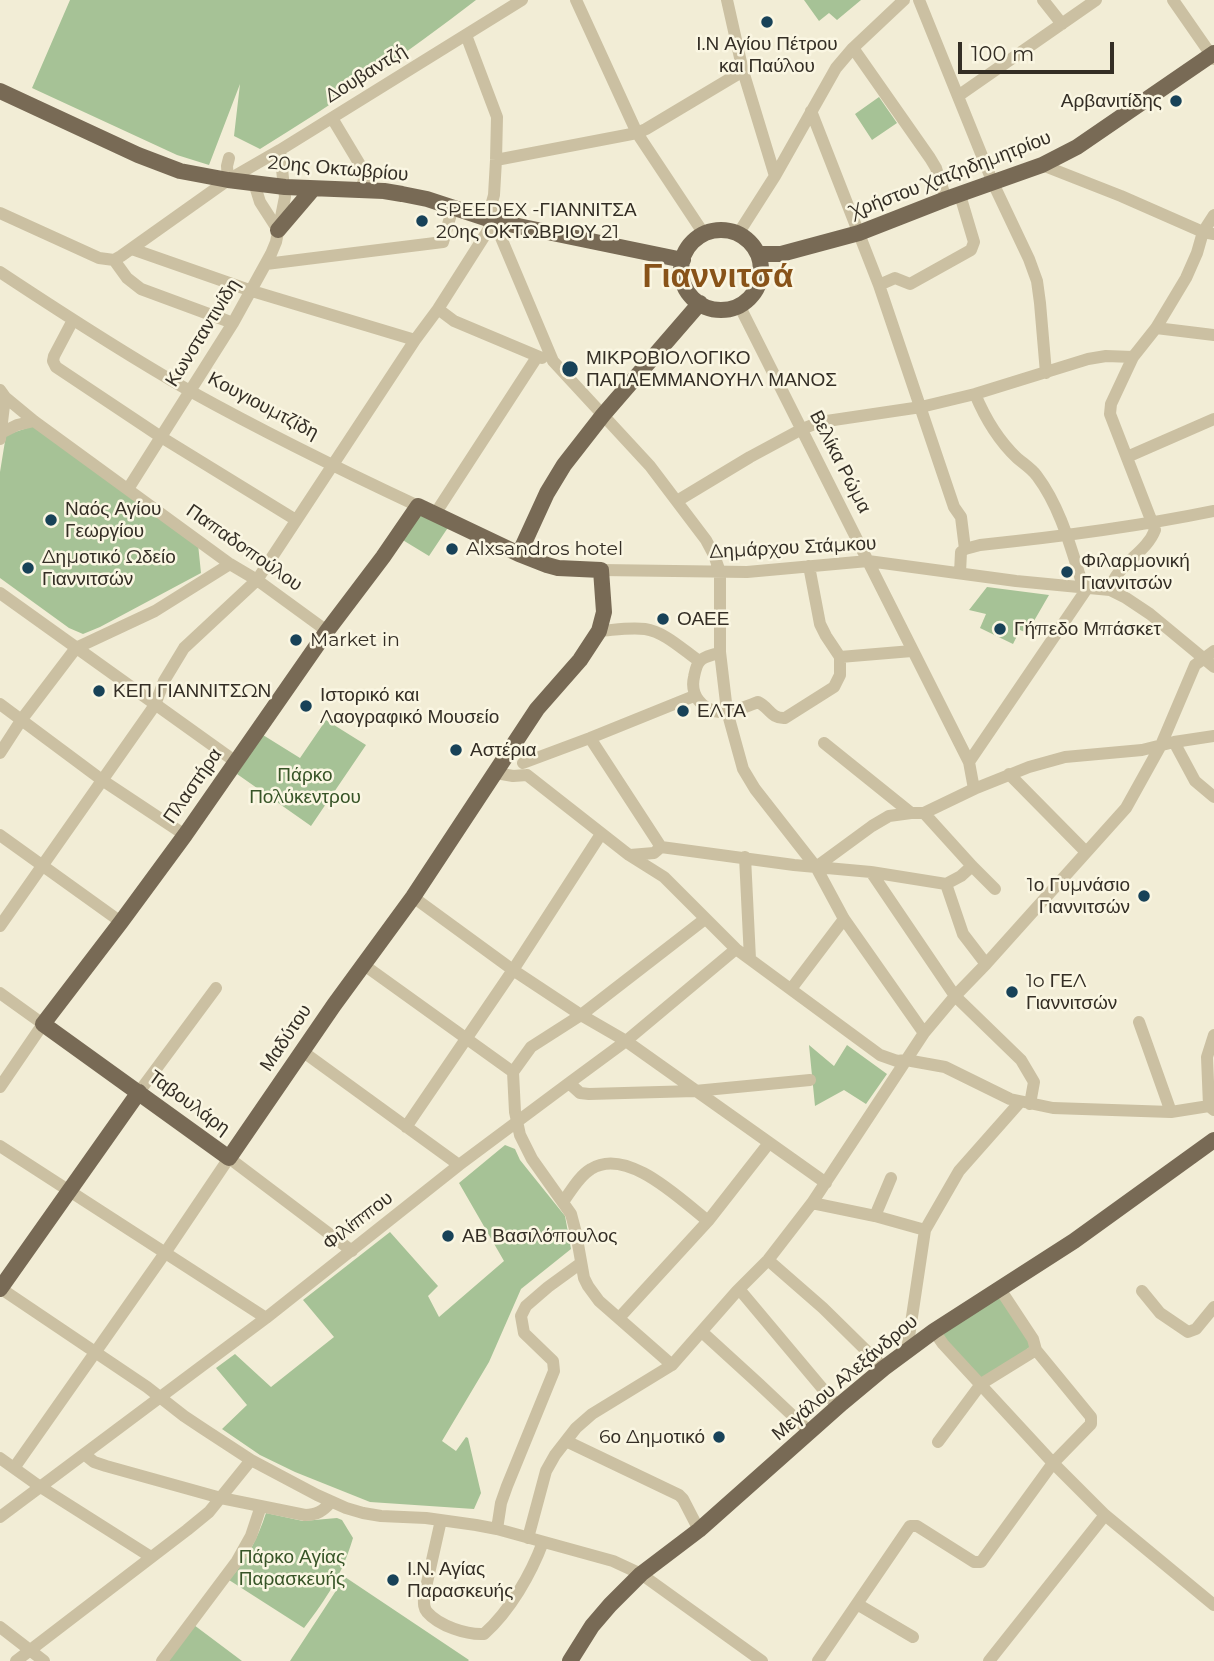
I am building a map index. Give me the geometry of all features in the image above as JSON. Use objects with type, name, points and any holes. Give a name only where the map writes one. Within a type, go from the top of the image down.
[{"type":"main road","name":"Χρήστου Χατζηδημητρίου","points":[[758,254],[781,254],[859,233],[1042,165],[1077,147],[1213,56]]},
{"type":"main road","name":"20ης Οκτωβρίου","points":[[0,91],[163,166],[180,171],[285,187],[402,194],[427,199],[494,221],[682,260]]},
{"type":"main road","points":[[278,230],[313,189]]},
{"type":"main road","points":[[721,230],[738,234],[750,243],[758,254],[760,280],[751,296],[729,309],[700,303],[686,289],[682,279],[682,260],[688,248],[704,234],[721,230]]},
{"type":"main road","points":[[519,554],[558,474],[603,415],[700,303]]},
{"type":"main road","name":"Κουγιουμτζίδη","points":[[418,506],[519,554],[558,568],[601,570]]},
{"type":"main road","name":"Πλαστήρα","points":[[43,1024],[185,835],[418,506]]},
{"type":"main road","points":[[599,631],[604,612],[601,570]]},
{"type":"main road","name":"Μαδύτου","points":[[229,1158],[302,1051],[414,897],[537,709],[580,660],[599,631]]},
{"type":"main road","name":"Ταβουλάρη","points":[[43,1024],[229,1158]]},
{"type":"main road","points":[[0,1289],[139,1092]]},
{"type":"main road","name":"Μεγάλου Αλεξάνδρου","points":[[570,1661],[592,1626],[641,1574],[699,1530],[884,1368],[934,1331],[1085,1234],[1214,1140]]},
{"type":"street","name":"Δουβαντζή","points":[[114,260],[228,180],[522,0]]},
{"type":"street","points":[[576,0],[637,133],[704,234]]},
{"type":"street","points":[[727,0],[743,71],[775,176]]},
{"type":"street","points":[[738,234],[775,176],[836,68],[853,48],[904,0]]},
{"type":"street","points":[[919,0],[993,183],[1037,281],[1046,373]]},
{"type":"street","points":[[1043,0],[1062,24]]},
{"type":"street","points":[[958,96],[1096,0]]},
{"type":"street","points":[[1173,0],[1213,56]]},
{"type":"street","points":[[466,35],[497,117],[494,195],[491,206],[494,221],[553,361],[650,466],[706,540],[720,572],[720,652],[727,712],[743,769],[755,789],[816,867],[844,919],[924,1033]]},
{"type":"street","points":[[853,48],[930,158],[953,197],[974,242],[971,250],[910,284],[895,278],[879,285]]},
{"type":"street","points":[[496,160],[637,133],[743,71]]},
{"type":"street","points":[[811,111],[879,285],[954,508],[961,517],[963,551],[960,573]]},
{"type":"street","points":[[332,118],[362,168],[364,181],[360,190]]},
{"type":"street","name":"Κωνσταντινίδη","points":[[128,489],[233,323],[276,242],[285,187],[280,150]]},
{"type":"street","points":[[228,180],[229,158]]},
{"type":"street","points":[[1042,165],[1209,233]]},
{"type":"street","points":[[254,183],[260,202],[278,230]]},
{"type":"street","points":[[266,264],[443,242],[453,207]]},
{"type":"street","points":[[0,213],[99,258],[114,260],[127,278],[141,289],[233,323]]},
{"type":"street","points":[[1211,658],[1150,614],[1110,590],[1115,577],[1149,542],[1155,530],[1109,410],[1133,357],[1156,328],[1186,278],[1209,233],[1214,215]]},
{"type":"street","points":[[0,926],[155,705],[164,681],[184,648],[257,580],[494,221]]},
{"type":"street","points":[[132,249],[252,291],[415,340]]},
{"type":"street","name":"Κουγιουμτζίδη","points":[[0,272],[73,320],[190,390],[331,465],[418,506]]},
{"type":"street","name":"Βελίκα Ρώμα","points":[[739,305],[968,762],[974,789]]},
{"type":"street","points":[[438,309],[454,320],[537,357],[553,361]]},
{"type":"street","points":[[73,320],[54,356],[54,364],[161,437],[296,520]]},
{"type":"street","points":[[1156,328],[1214,335]]},
{"type":"street","points":[[677,500],[750,457],[820,422],[921,407],[975,394],[1088,359],[1106,356],[1133,357]]},
{"type":"street","points":[[435,514],[537,357]]},
{"type":"street","points":[[1,436],[2,393]]},
{"type":"street","name":"Παπαδοπούλου","points":[[2,393],[34,421],[327,631]]},
{"type":"street","points":[[968,762],[1088,587],[1083,586],[1067,536],[1039,478],[1017,458],[997,434],[975,394]]},
{"type":"street","points":[[1127,457],[1214,419]]},
{"type":"street","points":[[1,436],[17,425],[34,421]]},
{"type":"street","points":[[963,551],[980,545],[1153,524],[1214,512]]},
{"type":"street","name":"Δημάρχου Στάμκου","points":[[601,570],[747,572],[868,561],[1110,590]]},
{"type":"street","points":[[0,752],[76,648],[155,611],[230,564]]},
{"type":"street","points":[[720,652],[699,661],[692,681],[694,695],[701,703],[718,712],[727,712],[758,702],[776,717],[785,718],[834,687],[842,669],[840,657],[820,624],[809,566]]},
{"type":"street","points":[[0,593],[236,762]]},
{"type":"street","points":[[599,631],[635,629],[654,632],[699,661]]},
{"type":"street","points":[[840,657],[912,651]]},
{"type":"street","points":[[528,1538],[546,1471],[555,1455],[576,1428],[592,1414],[671,1365],[768,1260],[826,1183],[924,1033],[1126,808],[1168,743],[1195,665],[1211,658]]},
{"type":"street","points":[[496,773],[513,776],[590,738],[694,695]]},
{"type":"street","points":[[0,704],[102,780],[185,835]]},
{"type":"street","points":[[816,867],[890,816],[918,813],[1048,760],[1126,752],[1214,736]]},
{"type":"street","points":[[590,738],[661,847]]},
{"type":"street","points":[[824,743],[918,813],[995,889]]},
{"type":"street","points":[[1168,743],[1195,781],[1214,797]]},
{"type":"street","points":[[511,748],[525,769],[601,834],[664,877],[736,948],[880,1055],[897,1061],[906,1060],[944,1067],[999,1095],[1025,1103],[1053,1108],[1171,1112],[1211,1108],[1207,1057],[1214,1035]]},
{"type":"street","points":[[1009,774],[1086,852]]},
{"type":"street","points":[[406,1127],[601,834]]},
{"type":"street","points":[[0,835],[121,922]]},
{"type":"street","points":[[629,855],[654,853],[661,847],[946,884],[972,866]]},
{"type":"street","points":[[745,858],[750,959]]},
{"type":"street","points":[[871,873],[955,996],[1021,1060],[1034,1082],[1025,1103],[959,1171],[925,1230],[907,1350]]},
{"type":"street","points":[[946,884],[963,934],[986,964]]},
{"type":"street","points":[[414,897],[513,970],[626,1041],[826,1183]]},
{"type":"street","points":[[671,1365],[593,1294],[584,1278],[571,1214],[526,1150],[517,1122],[513,1072],[531,1047],[581,1015],[705,919]]},
{"type":"street","points":[[791,989],[844,919]]},
{"type":"street","name":"Φιλίππου","points":[[0,1517],[266,1318],[460,1165],[626,1041],[736,948]]},
{"type":"street","points":[[364,965],[513,1072]]},
{"type":"street","points":[[139,1092],[216,988]]},
{"type":"street","name":"Ταβουλάρη","points":[[0,993],[43,1024]]},
{"type":"street","points":[[1139,1022],[1171,1112]]},
{"type":"street","name":"Πλαστήρα","points":[[0,1087],[43,1024]]},
{"type":"street","points":[[302,1051],[460,1165]]},
{"type":"street","points":[[569,1083],[584,1094],[695,1091],[810,1080]]},
{"type":"street","points":[[619,1318],[708,1221],[769,1143]]},
{"type":"street","points":[[0,1146],[266,1318]]},
{"type":"street","name":"Ταβουλάρη","points":[[229,1158],[352,1251]]},
{"type":"street","name":"Μαδύτου","points":[[14,1468],[229,1158]]},
{"type":"street","points":[[563,1202],[584,1174],[592,1168],[601,1164],[621,1164],[645,1173],[662,1184],[708,1221]]},
{"type":"street","points":[[875,1216],[891,1178]]},
{"type":"street","points":[[812,1203],[925,1230]]},
{"type":"street","points":[[768,1260],[823,1308],[884,1368]]},
{"type":"street","points":[[497,1529],[507,1486],[554,1371],[552,1361],[524,1333],[521,1316],[526,1306],[581,1263]]},
{"type":"street","points":[[0,1289],[251,1460],[331,1502],[381,1516],[441,1520],[497,1529],[613,1561],[641,1574],[742,1655],[762,1661]]},
{"type":"street","points":[[739,1289],[838,1406]]},
{"type":"street","points":[[818,1661],[911,1526],[917,1527],[974,1562],[981,1563],[1053,1463],[1093,1420],[1036,1350],[1033,1339],[1000,1289]]},
{"type":"street","points":[[1142,1291],[1160,1313],[1188,1332],[1196,1329],[1214,1307]]},
{"type":"street","points":[[934,1331],[943,1344],[1104,1515],[1214,1605]]},
{"type":"street","points":[[702,1332],[810,1432]]},
{"type":"street","points":[[938,1442],[981,1384],[1036,1350]]},
{"type":"street","points":[[566,1441],[679,1495],[699,1530]]},
{"type":"street","points":[[84,1454],[94,1462],[106,1466],[220,1498],[261,1506],[313,1515],[331,1502]]},
{"type":"street","points":[[0,1458],[151,1557]]},
{"type":"street","points":[[16,1661],[201,1518],[251,1460]]},
{"type":"street","points":[[162,1661],[237,1561],[251,1536],[261,1506]]},
{"type":"street","points":[[989,1661],[1104,1515]]},
{"type":"street","points":[[441,1520],[424,1596],[425,1607],[432,1616],[446,1625],[471,1633],[484,1634],[497,1620],[531,1571],[543,1542]]},
{"type":"street","points":[[857,1604],[913,1637]]},
{"type":"street","points":[[0,1627],[44,1661]]},
{"type":"green space","points":[[70,0],[476,0],[370,77],[260,149],[234,136],[240,84],[209,165],[177,155],[32,88]]},
{"type":"green space","points":[[804,0],[861,0],[837,20],[829,13],[819,21]]},
{"type":"green space","points":[[879,97],[897,123],[872,140],[855,114]]},
{"type":"green space","points":[[36,425],[198,544],[201,573],[83,634],[69,628],[0,578],[0,472],[6,435]]},
{"type":"green space","points":[[423,506],[451,523],[429,556],[401,539]]},
{"type":"green space","points":[[987,587],[1049,595],[1027,633],[1020,630],[1013,644],[980,628],[986,614],[969,610]]},
{"type":"green space","name":"Πάρκο Πολύκεντρου","points":[[326,720],[366,745],[311,826],[237,774],[263,735],[300,758]]},
{"type":"green space","points":[[809,1045],[834,1066],[847,1045],[887,1074],[866,1104],[844,1090],[815,1106]]},
{"type":"green space","points":[[505,1145],[515,1149],[520,1160],[565,1216],[571,1249],[521,1289],[489,1362],[442,1441],[456,1451],[466,1437],[468,1438],[481,1493],[474,1509],[370,1502],[260,1455],[222,1429],[247,1405],[216,1368],[235,1354],[271,1387],[334,1337],[303,1300],[390,1232],[438,1286],[428,1296],[439,1317],[504,1261],[459,1183]]},
{"type":"green space","points":[[1000,1289],[1035,1343],[981,1384],[939,1338]]},
{"type":"green space","name":"Πάρκο Αγίας Παρασκευής","points":[[266,1513],[303,1521],[337,1518],[342,1520],[353,1538],[333,1586],[304,1628],[229,1580],[251,1549]]},
{"type":"green space","points":[[345,1577],[469,1660],[290,1661]]},
{"type":"green space","points":[[194,1625],[242,1661],[167,1661]]},
{"type":"place","name":"Ι.Ν Αγίου Πέτρου και Παύλου","points":[[767,22]]},
{"type":"place","name":"Αρβανιτίδης","points":[[1176,101]]},
{"type":"place","name":"SPEEDEX -ΓΙΑΝΝΙΤΣΑ 20ης ΟΚΤΩΒΡΙΟΥ 21","points":[[422,221]]},
{"type":"place","name":"ΜΙΚΡΟΒΙΟΛΟΓΙΚΟ ΠΑΠΑΕΜΜΑΝΟΥΗΛ ΜΑΝΟΣ","points":[[570,369]]},
{"type":"place","name":"Ναός Αγίου Γεωργίου","points":[[51,520]]},
{"type":"place","name":"Alxsandros hotel","points":[[452,549]]},
{"type":"place","name":"Δημοτικό Ωδείο Γιαννιτσών","points":[[28,568]]},
{"type":"place","name":"Φιλαρμονική Γιαννιτσών","points":[[1067,572]]},
{"type":"place","name":"ΟΑΕΕ","points":[[663,619]]},
{"type":"place","name":"Γήπεδο Μπάσκετ","points":[[1000,629]]},
{"type":"place","name":"Market in","points":[[296,640]]},
{"type":"place","name":"ΚΕΠ ΓΙΑΝΝΙΤΣΩΝ","points":[[99,691]]},
{"type":"place","name":"Ιστορικό και Λαογραφικό Μουσείο","points":[[306,706]]},
{"type":"place","name":"ΕΛΤΑ","points":[[683,711]]},
{"type":"place","name":"Αστέρια","points":[[456,750]]},
{"type":"place","name":"1ο Γυμνάσιο Γιαννιτσών","points":[[1144,896]]},
{"type":"place","name":"1o ΓΕΛ Γιαννιτσών","points":[[1012,992]]},
{"type":"place","name":"ΑΒ Βασιλόπουλος","points":[[448,1236]]},
{"type":"place","name":"6ο Δημοτικό","points":[[719,1437]]},
{"type":"place","name":"Ι.Ν. Αγίας Παρασκευής","points":[[393,1580]]},
{"type":"district","name":"Γιαννιτσά","points":[[718,277]]}]
